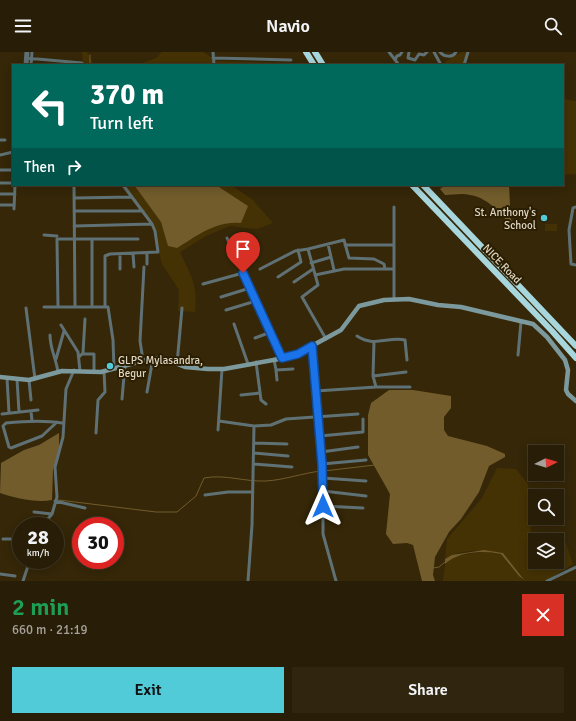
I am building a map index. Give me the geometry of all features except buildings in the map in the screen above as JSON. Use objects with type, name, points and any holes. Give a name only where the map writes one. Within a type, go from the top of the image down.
[{"type":"highway","points":[[306,52],[313,64]]},
{"type":"highway","points":[[315,52],[322,64]]},
{"type":"highway","name":"NICE Road","points":[[413,186],[576,358]]},
{"type":"highway","name":"NICE Road","points":[[424,186],[576,346]]},
{"type":"street","points":[[27,52],[31,64]]},
{"type":"street","points":[[26,64],[32,52]]},
{"type":"street","points":[[213,52],[214,64]]},
{"type":"street","points":[[389,52],[398,64]]},
{"type":"street","points":[[395,60],[402,52]]},
{"type":"street","points":[[409,52],[408,58],[415,60],[418,54],[424,55],[427,52]]},
{"type":"street","points":[[434,52],[440,64]]},
{"type":"street","points":[[440,52],[444,55],[451,56],[456,52]]},
{"type":"street","points":[[464,64],[468,52]]},
{"type":"street","points":[[29,58],[82,63]]},
{"type":"street","points":[[213,58],[291,60]]},
{"type":"street","points":[[0,140],[5,140]]},
{"type":"street","points":[[0,155],[12,152]]},
{"type":"street","points":[[0,170],[12,170]]},
{"type":"street","points":[[0,183],[12,184]]},
{"type":"street","points":[[0,205],[14,207],[14,186]]},
{"type":"street","points":[[74,186],[75,307]]},
{"type":"street","points":[[105,307],[105,256],[108,254],[147,254],[158,252],[155,231],[152,224],[124,186]]},
{"type":"street","points":[[0,194],[15,194]]},
{"type":"street","points":[[74,198],[132,196]]},
{"type":"street","points":[[394,207],[394,299]]},
{"type":"street","points":[[576,207],[573,208],[569,230],[571,264],[576,265]]},
{"type":"street","points":[[74,211],[142,211]]},
{"type":"street","points":[[74,226],[152,224]]},
{"type":"street","points":[[44,234],[57,236]]},
{"type":"street","points":[[227,238],[282,358]]},
{"type":"street","points":[[58,307],[57,239],[138,239]]},
{"type":"street","points":[[92,240],[92,307]]},
{"type":"street","points":[[260,268],[298,250],[344,240],[349,258],[379,260],[384,264],[385,269]]},
{"type":"street","points":[[328,244],[334,270]]},
{"type":"street","points":[[345,245],[394,245]]},
{"type":"street","points":[[308,249],[318,285],[302,298],[326,339]]},
{"type":"street","points":[[278,277],[300,263],[298,250]]},
{"type":"street","points":[[120,254],[120,269]]},
{"type":"street","points":[[133,254],[134,267]]},
{"type":"street","points":[[147,254],[147,264]]},
{"type":"street","points":[[311,263],[331,257]]},
{"type":"street","points":[[143,360],[140,342],[144,267]]},
{"type":"street","points":[[294,282],[313,269]]},
{"type":"street","points":[[315,275],[334,270],[394,269]]},
{"type":"street","points":[[203,284],[243,273]]},
{"type":"street","points":[[221,297],[250,288]]},
{"type":"street","points":[[0,377],[29,380],[58,372],[74,370],[94,372],[104,371],[153,358],[196,369],[222,369],[282,358],[298,354],[346,326],[359,306],[394,299],[409,299],[438,305],[460,307],[533,324],[547,337],[566,360],[568,370],[566,390],[568,394],[576,401]]},
{"type":"street","points":[[226,310],[256,301]]},
{"type":"street","points":[[44,308],[108,307],[110,310],[114,368]]},
{"type":"street","points":[[26,308],[35,379]]},
{"type":"street","points":[[176,364],[182,308]]},
{"type":"street","points":[[79,357],[82,354],[85,318]]},
{"type":"street","points":[[518,355],[521,322]]},
{"type":"street","points":[[234,324],[248,364]]},
{"type":"street","points":[[61,325],[76,347],[79,357],[80,371]]},
{"type":"street","points":[[56,359],[64,331]]},
{"type":"street","points":[[254,338],[271,332]]},
{"type":"street","points":[[50,335],[50,348],[56,359],[58,372]]},
{"type":"street","points":[[357,336],[363,340],[374,342],[405,340],[407,360]]},
{"type":"street","points":[[374,342],[374,376],[376,386]]},
{"type":"street","points":[[312,346],[323,471],[323,534],[336,581]]},
{"type":"street","points":[[82,354],[94,354],[94,372]]},
{"type":"street","points":[[147,392],[153,358]]},
{"type":"street","points":[[274,359],[277,380]]},
{"type":"street","points":[[256,362],[261,400],[266,404]]},
{"type":"street","points":[[122,399],[124,365]]},
{"type":"street","points":[[218,430],[222,369]]},
{"type":"street","points":[[276,370],[293,369]]},
{"type":"street","points":[[50,517],[52,514],[55,501],[57,479],[55,466],[63,437],[62,423],[66,389],[74,370]]},
{"type":"street","points":[[96,433],[98,400],[105,392],[104,371]]},
{"type":"street","points":[[374,376],[406,372]]},
{"type":"street","points":[[7,378],[9,413]]},
{"type":"street","points":[[17,379],[19,412]]},
{"type":"street","points":[[29,380],[31,400]]},
{"type":"street","points":[[316,391],[376,386],[410,387]]},
{"type":"street","points":[[241,395],[260,393]]},
{"type":"street","points":[[2,414],[38,410]]},
{"type":"street","points":[[31,411],[32,421]]},
{"type":"street","points":[[219,420],[254,426],[271,425],[286,419],[358,414]]},
{"type":"street","points":[[57,422],[42,436],[12,448],[9,447],[4,424],[46,420],[57,422],[62,423]]},
{"type":"street","points":[[320,436],[363,432],[363,420]]},
{"type":"street","points":[[248,581],[253,492],[254,426]]},
{"type":"street","points":[[254,443],[287,444]]},
{"type":"street","points":[[321,452],[358,447]]},
{"type":"street","points":[[254,453],[288,456]]},
{"type":"street","points":[[322,464],[366,460]]},
{"type":"street","points":[[254,464],[292,467]]},
{"type":"street","points":[[323,478],[366,481]]},
{"type":"street","points":[[323,491],[366,496]]},
{"type":"street","points":[[205,495],[228,492],[253,492]]},
{"type":"street","points":[[55,501],[85,508]]},
{"type":"street","points":[[323,506],[363,508]]},
{"type":"street","points":[[34,512],[52,514]]},
{"type":"street","points":[[3,539],[12,539]]},
{"type":"street","points":[[547,581],[576,567]]},
{"type":"street","points":[[23,581],[27,569]]},
{"type":"street","points":[[0,574],[15,576]]},
{"type":"shaded area","points":[[82,52],[87,52],[93,64],[83,64]]},
{"type":"shaded area","points":[[162,52],[203,52],[217,61],[299,64],[139,64],[156,58]]},
{"type":"shaded area","points":[[462,52],[467,52],[463,64],[446,64],[445,62]]},
{"type":"shaded area","points":[[564,99],[576,101],[576,174],[564,175]]},
{"type":"shaded area","points":[[121,186],[135,186],[161,222],[168,245],[177,248],[211,227],[229,222],[248,206],[218,186],[232,186],[253,200],[273,223],[257,229],[230,226],[206,236],[180,252],[193,280],[196,302],[195,312],[178,311],[179,290],[162,264],[152,226]]},
{"type":"shaded area","points":[[135,186],[218,186],[248,206],[241,223],[215,226],[177,248],[168,246],[161,222]]},
{"type":"shaded area","points":[[444,186],[509,186],[510,205],[508,213],[515,227],[513,230],[500,213],[483,199],[467,194],[445,195],[440,189]]},
{"type":"shaded area","points":[[545,224],[557,224],[557,231],[545,231]]},
{"type":"shaded area","points":[[389,390],[413,390],[451,396],[451,408],[444,417],[444,430],[448,436],[487,446],[505,454],[505,457],[489,466],[479,492],[461,519],[449,532],[435,557],[433,575],[435,581],[422,581],[413,545],[407,543],[393,544],[386,534],[390,494],[368,455],[368,415],[371,403]]},
{"type":"shaded area","points":[[59,433],[59,448],[53,470],[52,500],[32,500],[0,493],[1,463],[24,450],[39,445]]},
{"type":"shaded area","points":[[497,468],[516,469],[528,484],[528,525],[531,525],[531,533],[528,533],[528,569],[564,569],[564,543],[566,543],[573,564],[546,581],[525,581],[503,553],[466,551],[452,555],[445,559],[447,539],[482,498]]},
{"type":"shaded area","points":[[484,550],[503,553],[525,581],[501,554],[479,552],[464,554],[457,556],[445,564],[445,559],[452,555]]},
{"type":"shaded area","points":[[483,552],[501,554],[523,581],[443,581],[445,564],[449,561],[463,555]]},
{"type":"waterway","points":[[90,55],[90,64]]},
{"type":"waterway","points":[[324,471],[375,465]]},
{"type":"waterway","points":[[59,500],[156,512],[177,512],[196,496],[204,478],[227,477],[266,481],[321,471]]},
{"type":"waterway","points":[[433,568],[439,567],[445,562]]},
{"type":"place","name":"St. Anthony's School","points":[[544,218]]},
{"type":"place","name":"GLPS Mylasandra, Begur","points":[[110,366]]},
{"type":"route","points":[[243,273],[282,358],[298,354],[312,346],[322,464],[323,506]]}]
